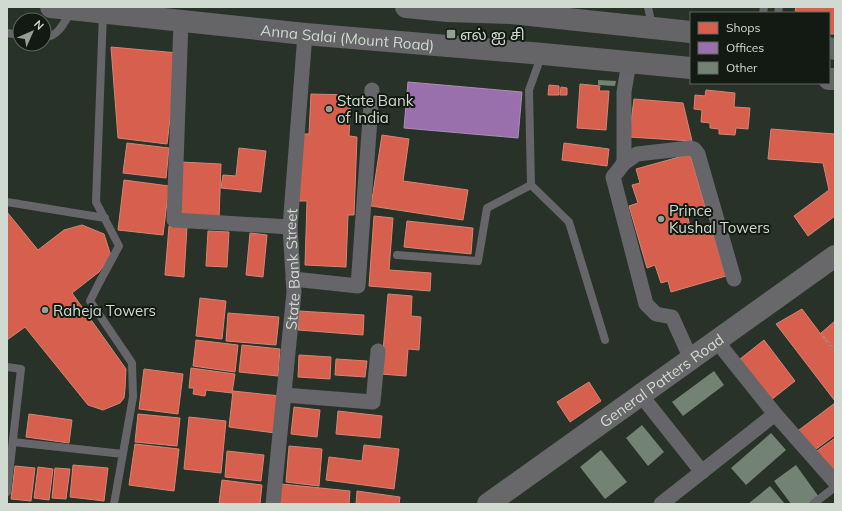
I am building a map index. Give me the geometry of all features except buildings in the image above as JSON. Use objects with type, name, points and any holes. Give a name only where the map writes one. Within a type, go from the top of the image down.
[{"type":"main road","points":[[406,7],[447,11],[510,10],[690,32]]},
{"type":"main road","name":"Anna Salai (Mount Road)","points":[[62,8],[305,34],[690,68]]},
{"type":"main road","points":[[446,46],[447,11]]},
{"type":"main road","name":"General Patters Road","points":[[488,504],[835,256]]},
{"type":"main road","name":"General Patters Road","points":[[506,504],[522,495],[723,349],[835,272]]},
{"type":"street","points":[[181,21],[174,220],[290,227]]},
{"type":"street","name":"State Bank Street","points":[[273,504],[294,292],[290,227],[305,34]]},
{"type":"street","points":[[624,163],[624,92],[629,62]]},
{"type":"street","points":[[293,279],[358,286],[372,90]]},
{"type":"street","points":[[691,359],[672,317],[656,314],[646,304],[613,177],[624,163],[637,154],[690,148],[694,149],[698,154],[734,279]]},
{"type":"street","points":[[723,349],[775,414],[835,482]]},
{"type":"street","points":[[284,395],[373,402],[378,350]]},
{"type":"street","points":[[648,404],[702,472]]},
{"type":"street","points":[[661,504],[775,414]]},
{"type":"lane","points":[[648,7],[652,28]]},
{"type":"lane","points":[[52,36],[61,27],[62,8]]},
{"type":"lane","points":[[103,12],[96,202],[106,218],[119,246],[90,301],[132,363],[133,398],[114,504]]},
{"type":"lane","points":[[543,54],[529,90],[531,185],[569,222],[605,340]]},
{"type":"lane","points":[[397,255],[478,260],[487,208],[531,185]]},
{"type":"lane","points":[[7,202],[106,218]]},
{"type":"lane","points":[[7,367],[21,369],[7,492]]},
{"type":"lane","points":[[13,442],[123,454]]},
{"type":"lane","points":[[813,504],[835,487]]},
{"type":"place","name":"எல் ஐ சி","points":[[451,34]]},
{"type":"place","name":"State Bank of India","points":[[329,109]]},
{"type":"place","name":"Prince Kushal Towers","points":[[661,219]]},
{"type":"place","name":"Raheja Towers","points":[[45,310]]}]
